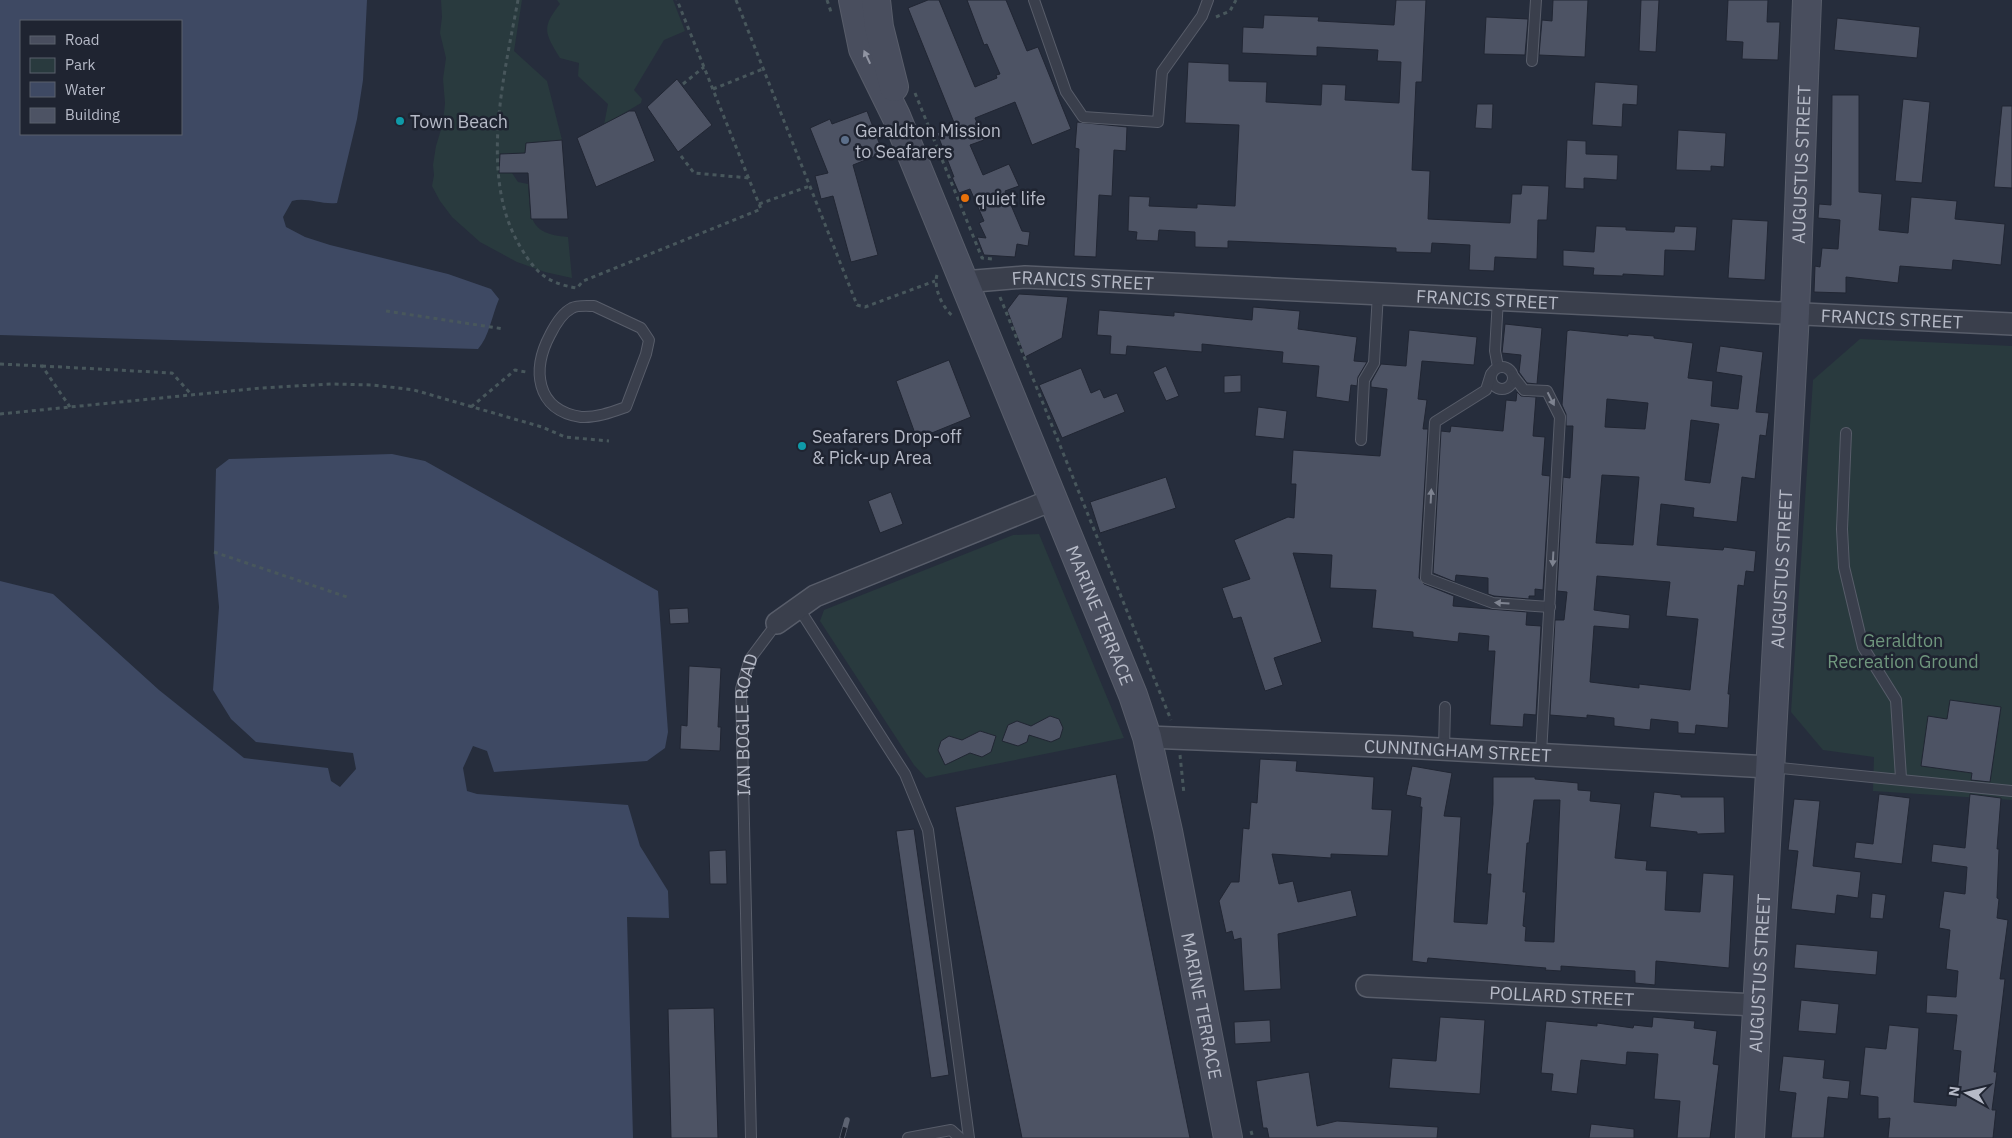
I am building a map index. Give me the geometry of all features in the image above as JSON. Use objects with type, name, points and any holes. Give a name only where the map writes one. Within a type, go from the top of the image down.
[{"type":"main road","name":"MARINE TERRACE","points":[[853,0],[863,49],[896,116],[1132,695],[1147,737],[1168,831],[1228,1138]]},
{"type":"main road","name":"MARINE TERRACE","points":[[876,0],[879,27],[894,81],[896,116]]},
{"type":"main road","name":"AUGUSTUS STREET","points":[[1750,1138],[1795,313],[1807,0]]},
{"type":"street","name":"FRANCIS STREET","points":[[963,282],[1025,278],[2012,324]]},
{"type":"street","name":"IAN BOGLE ROAD","points":[[777,623],[798,607],[823,593],[1052,500]]},
{"type":"street","name":"CUNNINGHAM STREET","points":[[1147,737],[1541,754],[1769,767]]},
{"type":"street","name":"POLLARD STREET","points":[[1367,986],[1757,1005]]},
{"type":"lane","points":[[1034,0],[1066,92],[1083,117],[1158,122],[1162,72],[1202,16],[1208,0]]},
{"type":"lane","points":[[1532,61],[1536,0]]},
{"type":"lane","points":[[1361,440],[1364,380],[1374,363],[1378,293]]},
{"type":"lane","points":[[1498,299],[1493,384],[1501,389],[1510,385],[1513,376]]},
{"type":"lane","points":[[594,306],[641,328],[649,340],[646,354],[626,407],[606,414],[582,417],[563,412],[549,403],[540,383],[539,365],[546,342],[557,322],[572,308],[594,306]]},
{"type":"lane","points":[[1495,371],[1508,368],[1524,390],[1547,392],[1560,417],[1541,754]]},
{"type":"lane","points":[[1495,371],[1486,390],[1435,422],[1426,578],[1493,603],[1550,607]]},
{"type":"lane","points":[[1846,433],[1842,529],[1844,567],[1863,647],[1896,700],[1901,778]]},
{"type":"lane","points":[[798,607],[905,774],[928,830],[969,1138]]},
{"type":"lane","name":"IAN BOGLE ROAD","points":[[751,1138],[741,689],[750,660],[777,623]]},
{"type":"lane","points":[[1444,750],[1445,707]]},
{"type":"lane","points":[[1769,767],[1901,778],[2012,791]]},
{"type":"lane","points":[[908,1138],[951,1130],[960,1138]]},
{"type":"path","points":[[518,0],[497,136],[499,185],[512,234],[531,265],[552,282],[577,288],[583,281],[761,209],[677,0]]},
{"type":"path","points":[[736,0],[857,305],[865,306],[935,281],[943,304]]},
{"type":"path","points":[[1215,17],[1220,17],[1230,11],[1236,0]]},
{"type":"path","points":[[683,84],[704,67]]},
{"type":"path","points":[[713,89],[763,69]]},
{"type":"path","points":[[911,84],[982,258],[987,259]]},
{"type":"path","points":[[680,156],[694,173],[749,178]]},
{"type":"path","points":[[759,204],[810,186]]},
{"type":"path","points":[[1000,297],[1170,718]]},
{"type":"path","points":[[386,311],[504,330]]},
{"type":"path","points":[[0,364],[172,373],[191,394]]},
{"type":"path","points":[[42,366],[71,407]]},
{"type":"path","points":[[471,407],[514,370],[527,372]]},
{"type":"path","points":[[0,414],[271,387],[331,384],[356,385],[414,390],[542,427],[565,437],[609,441]]},
{"type":"path","points":[[214,552],[347,597]]},
{"type":"green space","points":[[441,0],[522,0],[514,51],[547,81],[562,140],[526,143],[525,153],[499,173],[512,173],[518,182],[528,184],[531,214],[538,228],[555,235],[568,237],[572,278],[545,272],[517,262],[480,242],[452,217],[432,186],[433,165],[443,123],[445,103],[443,79],[446,58],[440,33],[442,17]]},
{"type":"green space","points":[[557,0],[673,0],[685,31],[664,40],[634,90],[642,99],[641,103],[604,125],[608,104],[578,76],[579,63],[560,58],[548,36],[547,31],[550,19],[560,4]]},
{"type":"green space","name":"Geraldton Recreation Ground","points":[[1860,339],[2012,346],[2012,800],[1873,791],[1874,757],[1823,750],[1791,712],[1813,380]]},
{"type":"green space","points":[[1039,534],[1124,738],[926,778],[914,765],[820,621],[824,610],[1013,535]]},
{"type":"water","points":[[0,0],[367,0],[363,80],[357,119],[337,203],[292,201],[283,217],[286,227],[305,237],[330,245],[448,274],[491,289],[499,299],[488,332],[478,349],[0,335]]},
{"type":"water","points":[[392,454],[425,461],[658,591],[668,732],[665,748],[647,761],[494,772],[487,751],[473,746],[463,768],[467,791],[477,794],[628,805],[640,846],[668,891],[669,918],[627,917],[633,1138],[0,1138],[0,581],[53,594],[159,690],[244,758],[328,768],[331,781],[340,787],[356,769],[353,753],[256,742],[231,719],[213,690],[219,607],[214,552],[216,469],[229,459]]},
{"type":"building","points":[[928,0],[939,0],[975,87],[997,78],[996,75],[1000,74],[987,44],[984,45],[967,0],[1006,0],[1027,51],[1038,47],[1071,129],[1032,145],[1015,102],[975,118],[984,140],[970,145],[983,175],[1009,164],[1019,186],[1005,191],[1022,231],[1030,232],[1028,246],[1017,244],[1015,257],[984,255],[977,237],[986,238],[979,223],[984,221],[970,189],[959,193],[937,133],[955,125],[908,8]]},
{"type":"building","points":[[1396,0],[1426,0],[1422,82],[1416,82],[1412,170],[1430,171],[1428,219],[1510,223],[1512,194],[1521,194],[1522,185],[1549,186],[1547,220],[1538,220],[1537,259],[1495,257],[1494,271],[1469,270],[1470,245],[1432,243],[1431,253],[1396,252],[1396,248],[1228,241],[1228,248],[1195,247],[1195,232],[1159,230],[1158,241],[1136,240],[1137,232],[1128,231],[1129,196],[1150,197],[1149,206],[1197,208],[1197,204],[1235,206],[1239,125],[1185,123],[1188,62],[1229,64],[1229,81],[1267,82],[1266,102],[1321,105],[1322,84],[1346,85],[1345,100],[1399,103],[1401,62],[1377,61],[1378,50],[1317,47],[1317,56],[1242,53],[1243,27],[1263,28],[1264,15],[1319,17],[1318,21],[1394,25]]},
{"type":"building","points":[[1553,0],[1588,0],[1585,57],[1539,55],[1542,20],[1552,21]]},
{"type":"building","points":[[1641,0],[1659,0],[1656,52],[1639,51]]},
{"type":"building","points":[[1728,0],[1768,0],[1767,22],[1780,22],[1778,60],[1742,59],[1743,42],[1726,41]]},
{"type":"building","points":[[1486,17],[1528,19],[1525,55],[1484,54]]},
{"type":"building","points":[[1837,18],[1920,27],[1917,58],[1834,50]]},
{"type":"building","points":[[677,79],[712,125],[678,152],[647,107]]},
{"type":"building","points":[[1595,82],[1638,85],[1637,105],[1623,104],[1622,127],[1592,125]]},
{"type":"building","points":[[1832,95],[1859,95],[1859,192],[1882,194],[1879,230],[1908,233],[1911,197],[1957,201],[1955,219],[2005,224],[2001,265],[1953,260],[1952,270],[1900,266],[1898,283],[1846,277],[1846,293],[1814,292],[1815,266],[1820,267],[1822,248],[1838,249],[1840,220],[1818,218],[1819,204],[1831,205]]},
{"type":"building","points":[[1903,99],[1930,102],[1922,183],[1895,181]]},
{"type":"building","points":[[1477,104],[1493,104],[1492,129],[1475,128]]},
{"type":"building","points":[[2002,106],[2012,106],[2012,188],[1994,187]]},
{"type":"building","points":[[629,111],[635,111],[655,161],[596,187],[577,138]]},
{"type":"building","points":[[867,111],[883,153],[853,165],[878,255],[851,262],[833,196],[821,199],[815,176],[828,173],[810,128],[830,119],[832,124]]},
{"type":"building","points":[[1077,122],[1127,127],[1126,151],[1114,150],[1112,196],[1099,195],[1096,257],[1074,256],[1079,149],[1075,148]]},
{"type":"building","points":[[1678,130],[1726,133],[1724,167],[1711,166],[1711,171],[1676,170]]},
{"type":"building","points":[[562,140],[568,219],[531,219],[528,173],[499,173],[500,154],[525,153],[526,143]]},
{"type":"building","points":[[1567,140],[1586,141],[1586,154],[1618,155],[1617,180],[1584,178],[1584,189],[1565,188]]},
{"type":"building","points":[[1732,219],[1768,221],[1765,280],[1728,278]]},
{"type":"building","points":[[1596,226],[1626,227],[1626,230],[1674,232],[1675,226],[1697,227],[1695,251],[1665,250],[1664,276],[1593,275],[1594,268],[1563,266],[1563,250],[1594,252]]},
{"type":"building","points":[[1019,294],[1068,297],[1062,338],[1025,357],[1007,310]]},
{"type":"building","points":[[1253,307],[1300,311],[1298,329],[1357,337],[1354,361],[1367,362],[1358,377],[1357,386],[1351,385],[1349,402],[1316,397],[1319,366],[1282,363],[1283,352],[1202,344],[1202,352],[1127,346],[1126,355],[1110,354],[1111,336],[1097,335],[1099,310],[1174,316],[1174,312],[1252,320]]},
{"type":"building","points":[[1505,324],[1542,328],[1537,384],[1527,383],[1519,372],[1521,355],[1502,353]]},
{"type":"building","points":[[1409,330],[1477,337],[1474,365],[1422,361],[1418,399],[1427,400],[1423,429],[1428,429],[1419,578],[1424,584],[1454,596],[1453,606],[1527,612],[1526,625],[1541,626],[1536,715],[1524,714],[1523,727],[1490,725],[1495,651],[1488,651],[1489,636],[1459,633],[1458,642],[1413,637],[1413,632],[1372,628],[1376,590],[1330,588],[1332,555],[1293,553],[1322,642],[1274,658],[1283,685],[1265,691],[1241,617],[1233,619],[1222,588],[1250,579],[1234,540],[1288,517],[1294,518],[1296,484],[1291,484],[1293,450],[1380,456],[1387,389],[1371,387],[1371,382],[1381,364],[1406,366]]},
{"type":"building","points":[[1567,331],[1654,336],[1654,338],[1693,343],[1688,378],[1713,381],[1711,406],[1738,409],[1742,376],[1716,372],[1720,346],[1763,352],[1756,412],[1769,413],[1766,436],[1760,435],[1755,479],[1742,477],[1737,522],[1693,517],[1694,508],[1661,504],[1657,545],[1723,550],[1724,547],[1756,551],[1754,572],[1746,571],[1744,586],[1738,585],[1728,694],[1730,694],[1728,728],[1696,725],[1695,734],[1678,733],[1678,722],[1651,719],[1650,730],[1614,726],[1614,718],[1587,715],[1587,718],[1550,715],[1555,620],[1564,620],[1567,592],[1557,591],[1563,477],[1570,478],[1573,426],[1566,426],[1566,414],[1562,405]],"holes":[[[1607,399],[1648,403],[1645,429],[1605,427]],[[1691,420],[1719,424],[1710,483],[1685,480]],[[1602,475],[1639,477],[1633,545],[1596,543]],[[1597,576],[1670,582],[1666,616],[1698,619],[1690,690],[1639,684],[1639,688],[1590,682],[1594,626],[1629,629],[1630,615],[1594,610]]]},
{"type":"building","points":[[949,360],[971,417],[917,439],[896,381]]},
{"type":"building","points":[[1166,366],[1179,396],[1166,401],[1153,372]]},
{"type":"building","points":[[1081,368],[1091,393],[1100,389],[1104,398],[1117,393],[1125,412],[1062,438],[1039,385]]},
{"type":"building","points":[[1241,375],[1241,392],[1224,393],[1224,376]]},
{"type":"building","points":[[1517,392],[1521,396],[1536,397],[1533,436],[1545,437],[1542,475],[1550,476],[1543,590],[1535,589],[1535,596],[1529,596],[1529,599],[1488,594],[1488,578],[1456,575],[1455,582],[1433,573],[1441,431],[1450,432],[1451,426],[1503,431],[1506,400],[1516,401]]},
{"type":"building","points":[[1258,407],[1287,411],[1284,439],[1255,436]]},
{"type":"building","points":[[1166,477],[1176,508],[1100,533],[1090,502]]},
{"type":"building","points":[[891,492],[903,524],[880,533],[868,501]]},
{"type":"building","points":[[688,608],[689,623],[670,624],[669,609]]},
{"type":"building","points":[[689,666],[721,668],[718,727],[721,727],[720,751],[680,749],[681,725],[687,726]]},
{"type":"building","points":[[1950,700],[2001,707],[1990,782],[1971,780],[1972,773],[1921,766],[1928,716],[1947,719]]},
{"type":"building","points":[[1050,716],[1059,719],[1063,728],[1060,738],[1051,742],[1029,735],[1027,742],[1018,746],[1002,741],[1008,725],[1017,721],[1031,726]]},
{"type":"building","points":[[980,731],[996,736],[991,752],[982,757],[970,753],[945,765],[938,750],[941,741],[949,736],[962,740]]},
{"type":"building","points":[[1260,759],[1297,761],[1296,771],[1374,777],[1372,809],[1392,810],[1388,856],[1331,854],[1331,858],[1272,854],[1279,884],[1293,881],[1298,902],[1351,890],[1357,916],[1278,934],[1281,989],[1244,991],[1241,938],[1234,940],[1232,931],[1226,933],[1219,901],[1231,882],[1239,882],[1243,828],[1249,829],[1251,802],[1257,803]]},
{"type":"building","points":[[1412,766],[1452,773],[1444,816],[1461,817],[1454,922],[1487,924],[1491,874],[1487,874],[1493,804],[1493,777],[1535,777],[1535,779],[1578,783],[1578,790],[1591,791],[1590,801],[1621,804],[1615,858],[1647,861],[1646,870],[1667,871],[1665,910],[1700,912],[1703,873],[1734,875],[1729,968],[1656,961],[1655,985],[1635,983],[1635,971],[1561,966],[1561,971],[1545,970],[1546,968],[1428,958],[1427,963],[1412,961],[1422,807],[1420,807],[1421,798],[1406,795]],"holes":[[[1534,800],[1560,800],[1554,942],[1525,941],[1526,927],[1523,926],[1526,892],[1523,892],[1527,843],[1529,843]]]},
{"type":"building","points":[[1116,774],[1190,1138],[1022,1138],[955,807]]},
{"type":"building","points":[[1654,792],[1681,795],[1681,797],[1724,797],[1725,833],[1697,834],[1697,832],[1650,827]]},
{"type":"building","points":[[1879,794],[1910,798],[1902,864],[1854,858],[1856,842],[1873,844]]},
{"type":"building","points":[[1970,794],[2001,798],[1997,849],[1999,849],[1997,898],[1999,899],[1997,918],[2008,920],[2000,979],[2005,979],[1994,1072],[1997,1072],[1992,1110],[1996,1110],[1993,1138],[1888,1138],[1890,1118],[1878,1119],[1878,1097],[1860,1095],[1865,1047],[1886,1049],[1889,1025],[1919,1028],[1914,1102],[1956,1106],[1961,1051],[1953,1050],[1957,1015],[1926,1013],[1927,995],[1956,997],[1958,971],[1946,969],[1950,930],[1939,928],[1944,891],[1965,894],[1967,867],[1931,862],[1933,844],[1965,848]]},
{"type":"building","points":[[1794,799],[1820,801],[1813,866],[1861,872],[1858,898],[1837,895],[1835,914],[1791,909],[1798,851],[1788,850]]},
{"type":"building","points":[[914,829],[949,1075],[931,1078],[896,831]]},
{"type":"building","points":[[726,850],[727,884],[710,884],[709,851]]},
{"type":"building","points":[[1872,893],[1886,895],[1883,919],[1870,918]]},
{"type":"building","points":[[1796,944],[1878,951],[1876,975],[1794,968]]},
{"type":"building","points":[[1801,1000],[1839,1004],[1836,1034],[1798,1031]]},
{"type":"building","points":[[714,1008],[718,1138],[671,1138],[668,1009]]},
{"type":"building","points":[[1440,1017],[1485,1020],[1480,1094],[1389,1088],[1392,1058],[1436,1061]]},
{"type":"building","points":[[1653,1017],[1695,1021],[1694,1028],[1717,1031],[1713,1064],[1719,1065],[1710,1138],[1677,1138],[1680,1101],[1654,1099],[1658,1054],[1627,1052],[1626,1065],[1581,1060],[1577,1094],[1551,1091],[1553,1074],[1541,1073],[1546,1021],[1597,1026],[1597,1023],[1633,1028],[1634,1025],[1652,1027]]},
{"type":"building","points":[[1270,1020],[1271,1042],[1235,1044],[1234,1022]]},
{"type":"building","points":[[1783,1056],[1825,1060],[1823,1078],[1850,1081],[1848,1099],[1828,1097],[1824,1138],[1791,1138],[1796,1093],[1779,1091]]},
{"type":"building","points":[[1309,1072],[1317,1126],[1337,1121],[1438,1127],[1437,1138],[1269,1138],[1267,1128],[1263,1128],[1256,1081]]},
{"type":"building","points":[[1591,1124],[1634,1129],[1634,1138],[1589,1138]]},
{"type":"railway","points":[[842,1138],[847,1120]]},
{"type":"place","name":"Town Beach","points":[[400,121]]},
{"type":"place","name":"Geraldton Mission to Seafarers","points":[[845,140]]},
{"type":"place","name":"quiet life","points":[[965,198]]},
{"type":"place","name":"Seafarers Drop-off & Pick-up Area","points":[[802,446]]}]
